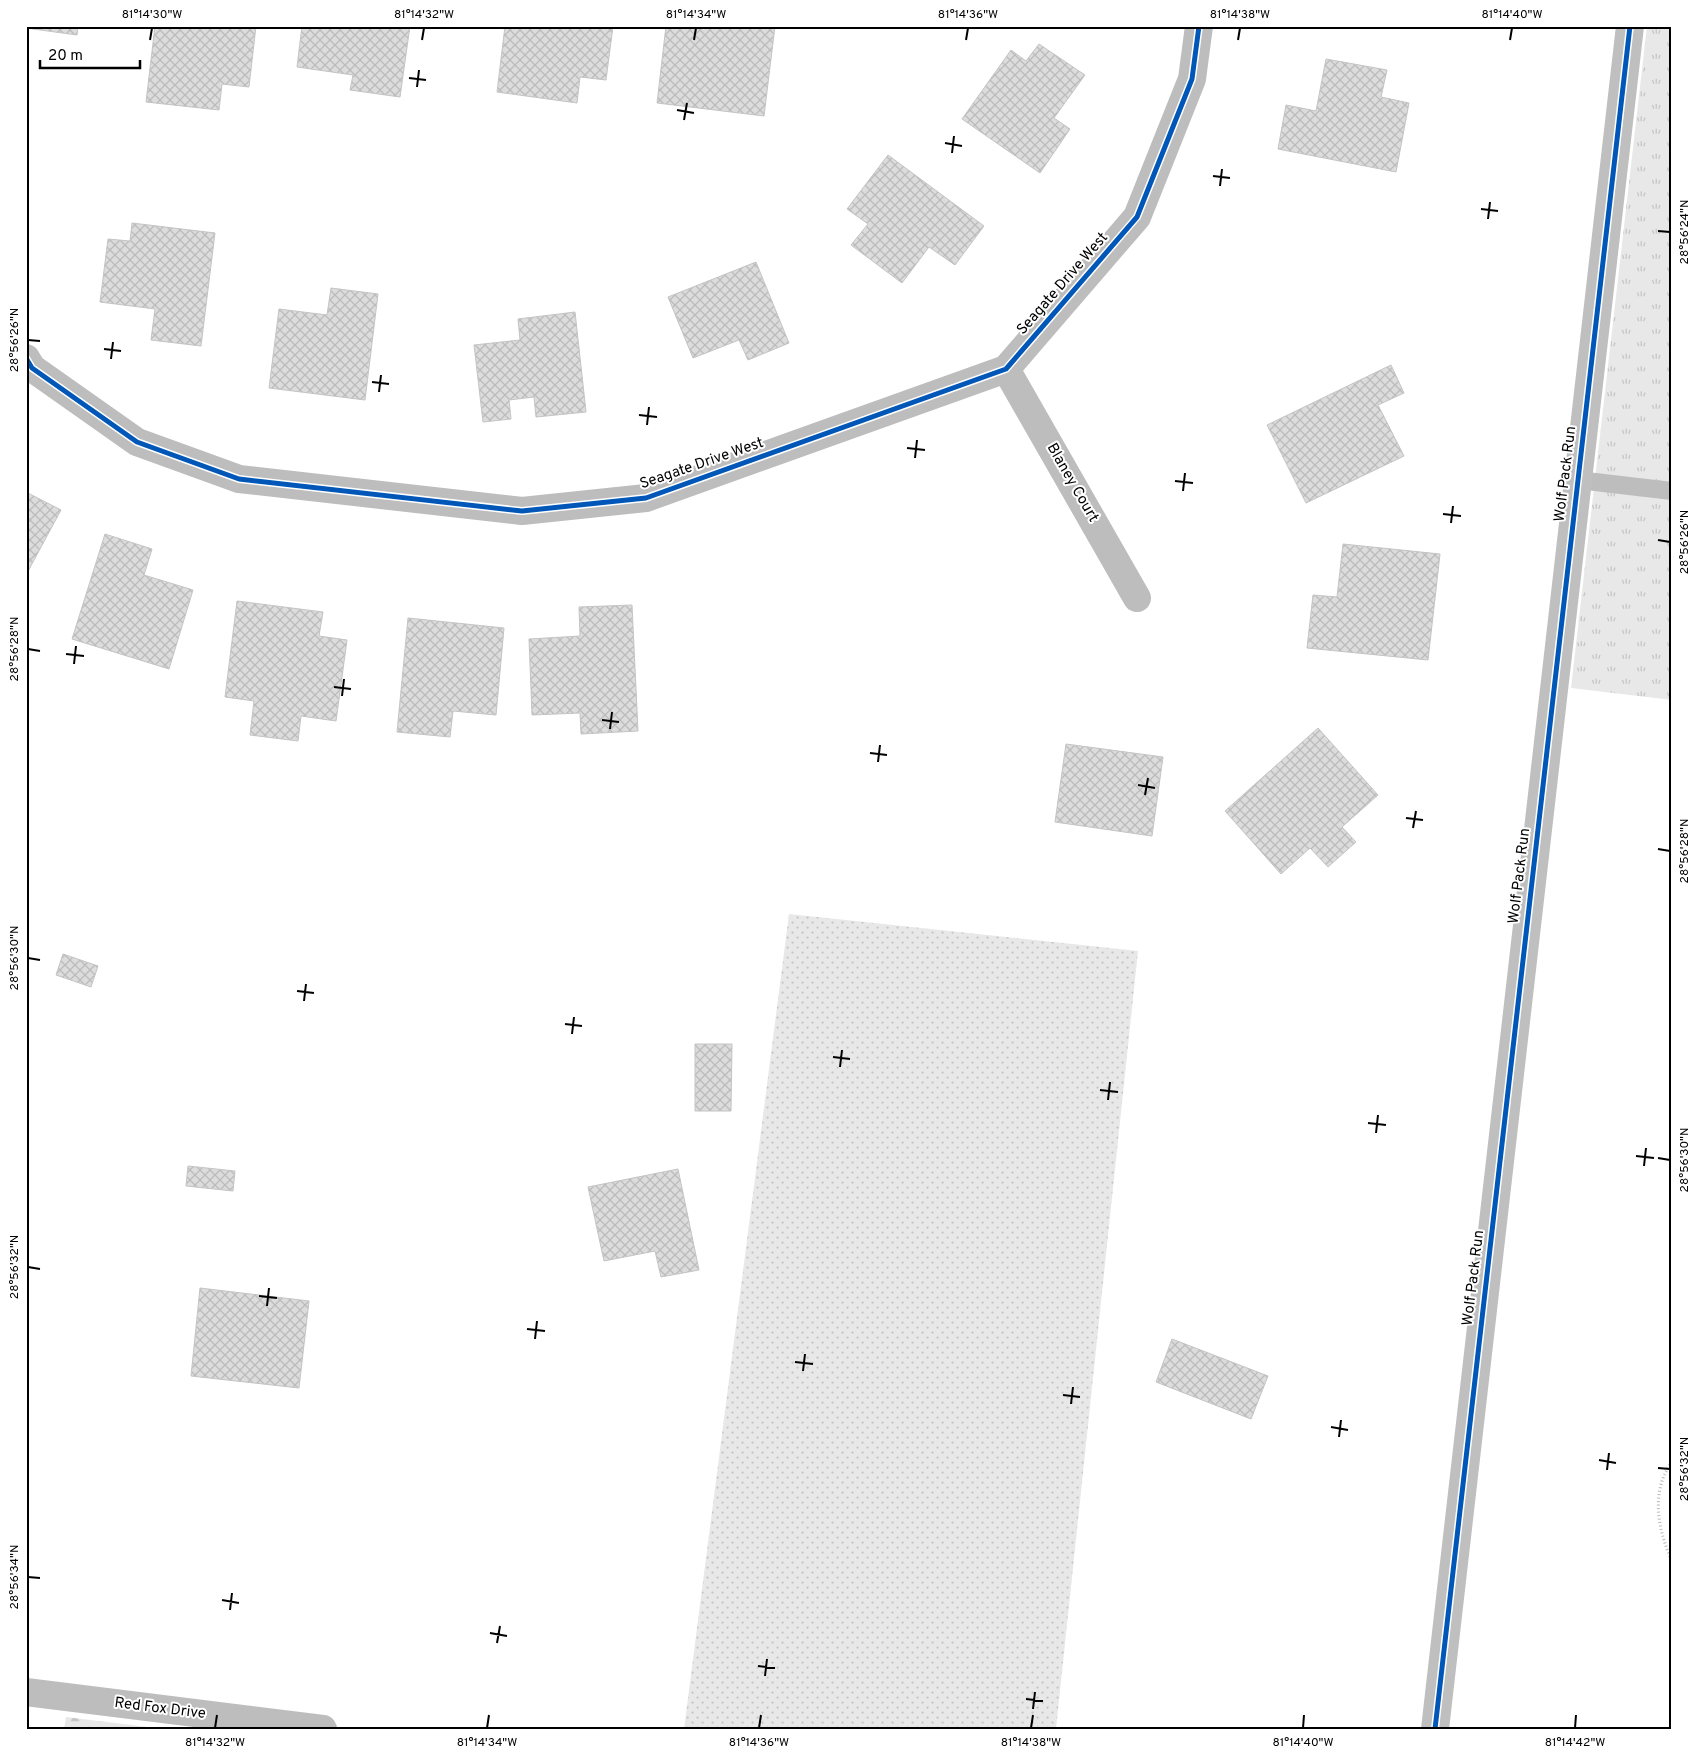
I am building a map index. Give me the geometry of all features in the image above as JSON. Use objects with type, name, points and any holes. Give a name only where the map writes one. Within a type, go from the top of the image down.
[{"type":"street","name":"Seagate Drive West","points":[[26,358],[32,368],[138,442],[239,478],[522,510],[646,498],[1006,369],[1137,217],[1192,79],[1199,26]]},
{"type":"street","name":"Wolf Pack Run","points":[[1435,1729],[1630,26]]},
{"type":"street","name":"Blaney Court","points":[[1006,369],[1138,598]]},
{"type":"street","name":"Red Fox Drive","points":[[26,1692],[323,1729]]},
{"type":"lane","points":[[1578,480],[1672,491]]},
{"type":"path","points":[[1672,1462],[1657,1498],[1661,1538],[1672,1561]]},
{"type":"green space","points":[[1647,26],[1672,26],[1672,700],[1571,688]]},
{"type":"green space","points":[[789,914],[1138,951],[1056,1729],[684,1729]]},
{"type":"green space","points":[[66,1717],[164,1729],[64,1729]]},
{"type":"building","points":[[26,26],[78,26],[77,35],[26,28]]},
{"type":"building","points":[[155,26],[256,26],[249,87],[222,84],[219,110],[146,102]]},
{"type":"building","points":[[302,26],[410,26],[400,97],[350,90],[353,75],[297,67]]},
{"type":"building","points":[[505,26],[613,26],[606,80],[580,77],[577,103],[497,92]]},
{"type":"building","points":[[666,26],[775,26],[764,116],[657,103]]},
{"type":"building","points":[[1039,44],[1085,75],[1054,118],[1070,129],[1040,173],[962,119],[1011,50],[1026,61]]},
{"type":"building","points":[[1326,59],[1387,70],[1381,97],[1409,103],[1396,172],[1278,149],[1286,105],[1316,111]]},
{"type":"building","points":[[888,155],[984,226],[955,265],[929,247],[902,283],[851,245],[868,224],[847,209]]},
{"type":"building","points":[[132,223],[215,233],[201,346],[151,340],[155,309],[100,302],[108,239],[130,241]]},
{"type":"building","points":[[756,262],[789,343],[748,360],[739,340],[693,358],[668,297]]},
{"type":"building","points":[[331,288],[378,294],[365,400],[269,388],[279,309],[327,315]]},
{"type":"building","points":[[575,312],[586,412],[536,417],[534,397],[509,400],[511,419],[483,422],[474,345],[520,340],[518,319]]},
{"type":"building","points":[[1391,365],[1404,393],[1378,405],[1404,456],[1306,503],[1267,425]]},
{"type":"building","points":[[26,492],[61,510],[26,575]]},
{"type":"building","points":[[105,534],[152,549],[144,575],[193,590],[169,669],[72,639]]},
{"type":"building","points":[[1343,544],[1440,554],[1428,660],[1307,648],[1313,595],[1337,597]]},
{"type":"building","points":[[237,601],[323,612],[319,636],[347,640],[336,721],[301,716],[298,741],[250,735],[254,701],[225,697]]},
{"type":"building","points":[[632,605],[638,731],[581,734],[580,713],[532,715],[529,639],[580,636],[579,607]]},
{"type":"building","points":[[408,618],[504,628],[496,715],[453,711],[450,737],[397,732]]},
{"type":"building","points":[[1318,728],[1378,795],[1342,827],[1356,842],[1328,867],[1310,848],[1281,874],[1225,811]]},
{"type":"building","points":[[1066,744],[1163,757],[1152,836],[1055,822]]},
{"type":"building","points":[[63,954],[98,966],[91,987],[56,975]]},
{"type":"building","points":[[695,1044],[732,1044],[731,1111],[695,1111]]},
{"type":"building","points":[[188,1166],[235,1171],[233,1191],[186,1186]]},
{"type":"building","points":[[678,1169],[699,1270],[661,1277],[655,1251],[604,1261],[588,1187]]},
{"type":"building","points":[[200,1288],[309,1301],[299,1388],[191,1376]]},
{"type":"building","points":[[1172,1339],[1268,1376],[1251,1419],[1156,1382]]},
{"type":"cycle path","points":[[26,358],[32,368],[137,442],[239,479],[522,511],[646,498],[1006,369],[1137,217],[1192,79],[1199,26]]},
{"type":"cycle path","points":[[1435,1729],[1630,26]]}]
